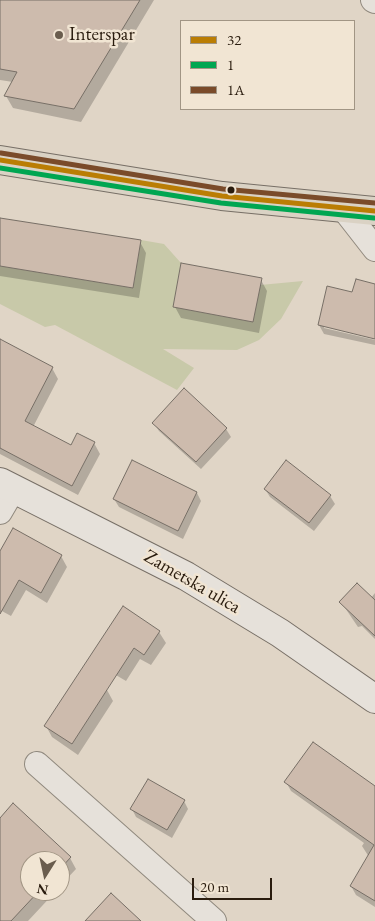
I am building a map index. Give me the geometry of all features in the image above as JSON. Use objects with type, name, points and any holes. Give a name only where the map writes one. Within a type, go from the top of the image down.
[{"type":"main road","points":[[0,160],[222,196],[375,211]]},
{"type":"main road","name":"Zametska ulica","points":[[7,485],[186,576],[280,633],[375,699]]},
{"type":"street","points":[[343,208],[375,249]]},
{"type":"street","points":[[0,512],[7,485]]},
{"type":"street","points":[[37,764],[214,921]]},
{"type":"green space","points":[[141,240],[164,244],[181,263],[174,307],[253,322],[260,285],[303,281],[281,319],[259,340],[237,350],[163,349],[194,368],[177,390],[55,325],[45,327],[0,304],[0,266],[133,288]]},
{"type":"building","name":"Interspar","points":[[0,0],[140,0],[74,109],[4,96],[17,72],[0,69]]},
{"type":"building","points":[[0,218],[141,240],[133,288],[0,266]]},
{"type":"building","points":[[181,263],[262,278],[253,322],[173,307]]},
{"type":"building","points":[[356,279],[375,284],[375,339],[318,325],[327,286],[352,292]]},
{"type":"building","points":[[0,339],[53,367],[25,421],[71,445],[77,433],[95,442],[72,486],[0,448]]},
{"type":"building","points":[[184,388],[227,428],[196,462],[152,423]]},
{"type":"building","points":[[132,460],[197,492],[178,531],[113,499]]},
{"type":"building","points":[[286,460],[331,495],[309,523],[264,489]]},
{"type":"building","points":[[13,528],[62,555],[41,593],[19,580],[0,614],[0,551]]},
{"type":"building","points":[[357,583],[375,600],[375,636],[339,602]]},
{"type":"building","points":[[123,606],[160,631],[144,655],[134,648],[72,744],[44,726]]},
{"type":"building","points":[[313,742],[375,786],[375,901],[350,886],[374,845],[284,782]]},
{"type":"building","points":[[148,779],[185,800],[167,830],[130,809]]},
{"type":"building","points":[[13,803],[65,851],[20,851],[20,901],[30,901],[11,921],[0,921],[0,818]]},
{"type":"building","points":[[111,893],[141,921],[85,921]]},
{"type":"transit line","name":"1A","points":[[1,153],[223,189],[375,203]]},
{"type":"transit line","name":"32","points":[[0,160],[222,196],[375,211]]},
{"type":"transit line","name":"1","points":[[0,168],[221,203],[374,218]]},
{"type":"place","name":"Interspar","points":[[59,35]]}]
